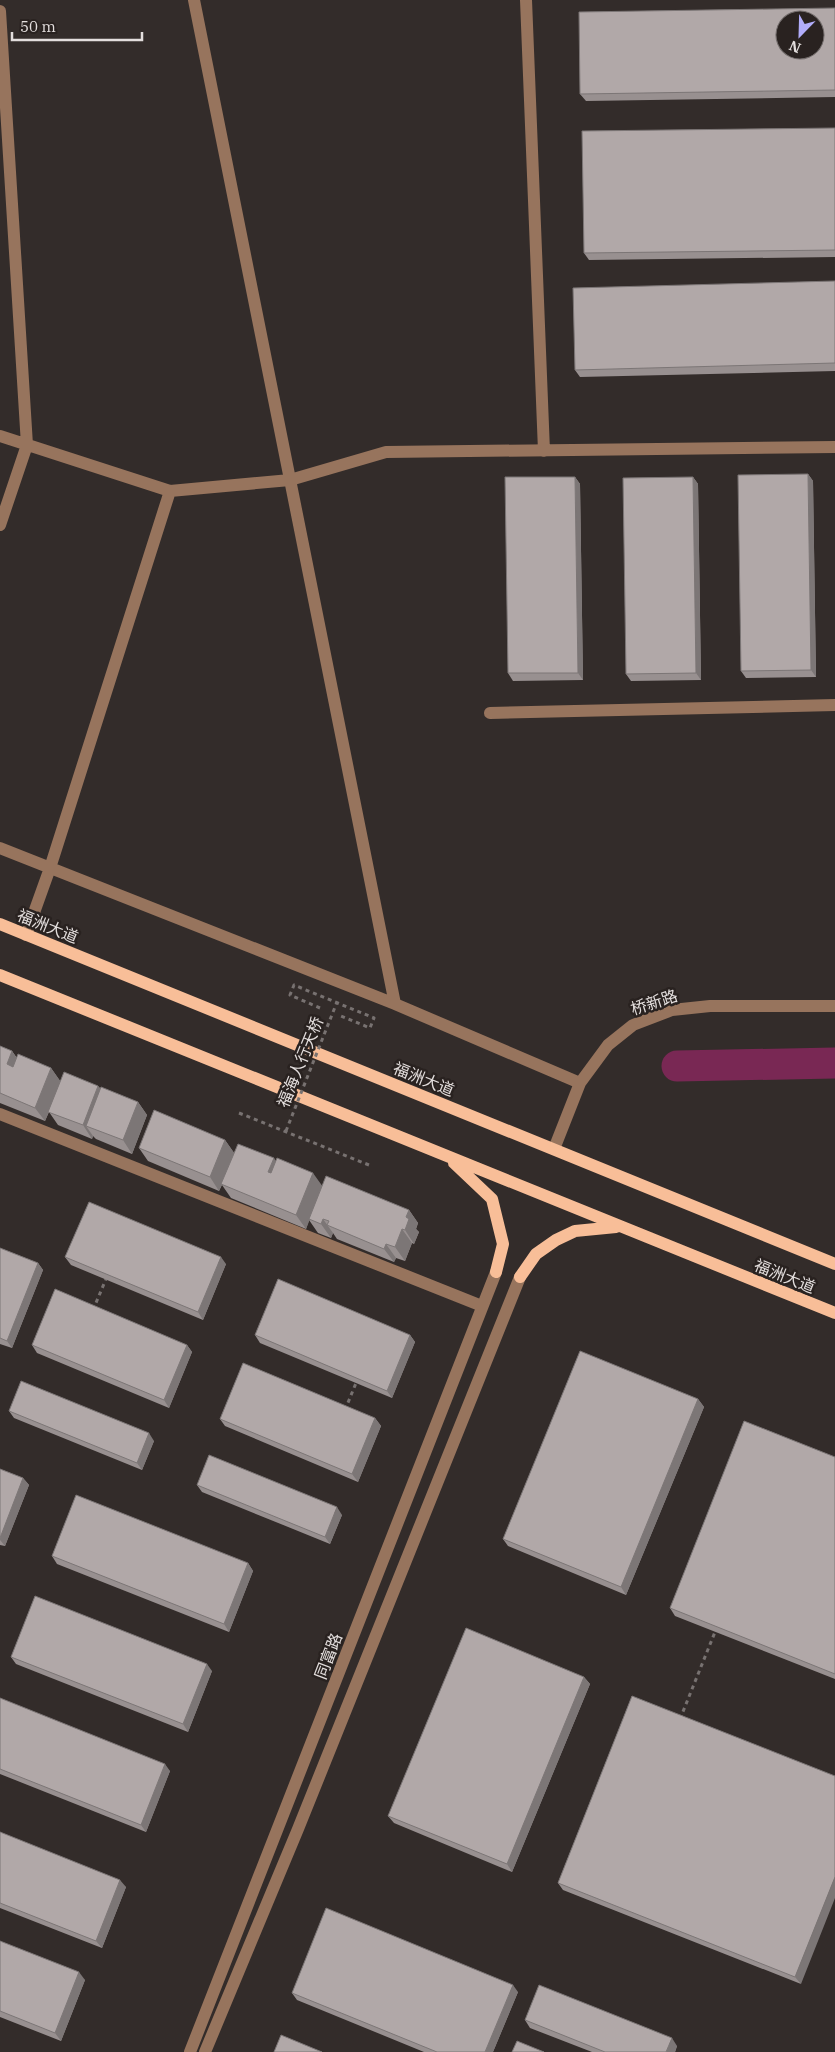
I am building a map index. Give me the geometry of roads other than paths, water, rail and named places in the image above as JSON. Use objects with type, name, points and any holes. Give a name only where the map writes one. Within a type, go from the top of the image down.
[{"type":"main road","name":"福洲大道","points":[[0,924],[835,1264]]},
{"type":"main road","name":"福洲大道","points":[[0,975],[835,1313]]},
{"type":"main road","points":[[449,1158],[492,1199],[503,1244],[496,1272]]},
{"type":"main road","points":[[520,1277],[536,1254],[556,1240],[575,1231],[619,1226]]},
{"type":"street","points":[[194,0],[395,1004]]},
{"type":"street","points":[[526,0],[544,451]]},
{"type":"street","points":[[0,11],[27,445],[0,524]]},
{"type":"street","points":[[0,436],[170,491],[290,480],[386,452],[835,447]]},
{"type":"street","points":[[26,935],[50,868],[170,491]]},
{"type":"street","points":[[490,713],[835,705]]},
{"type":"street","points":[[0,848],[395,1004],[580,1083]]},
{"type":"street","name":"桥新路","points":[[554,1150],[580,1083],[608,1046],[633,1025],[672,1010],[710,1006],[835,1006]]},
{"type":"street","points":[[0,1114],[482,1306]]},
{"type":"street","name":"同富路","points":[[190,2052],[496,1272]]},
{"type":"street","points":[[205,2052],[298,1829],[520,1277]]},
{"type":"waterway","points":[[677,1066],[835,1063]]}]
